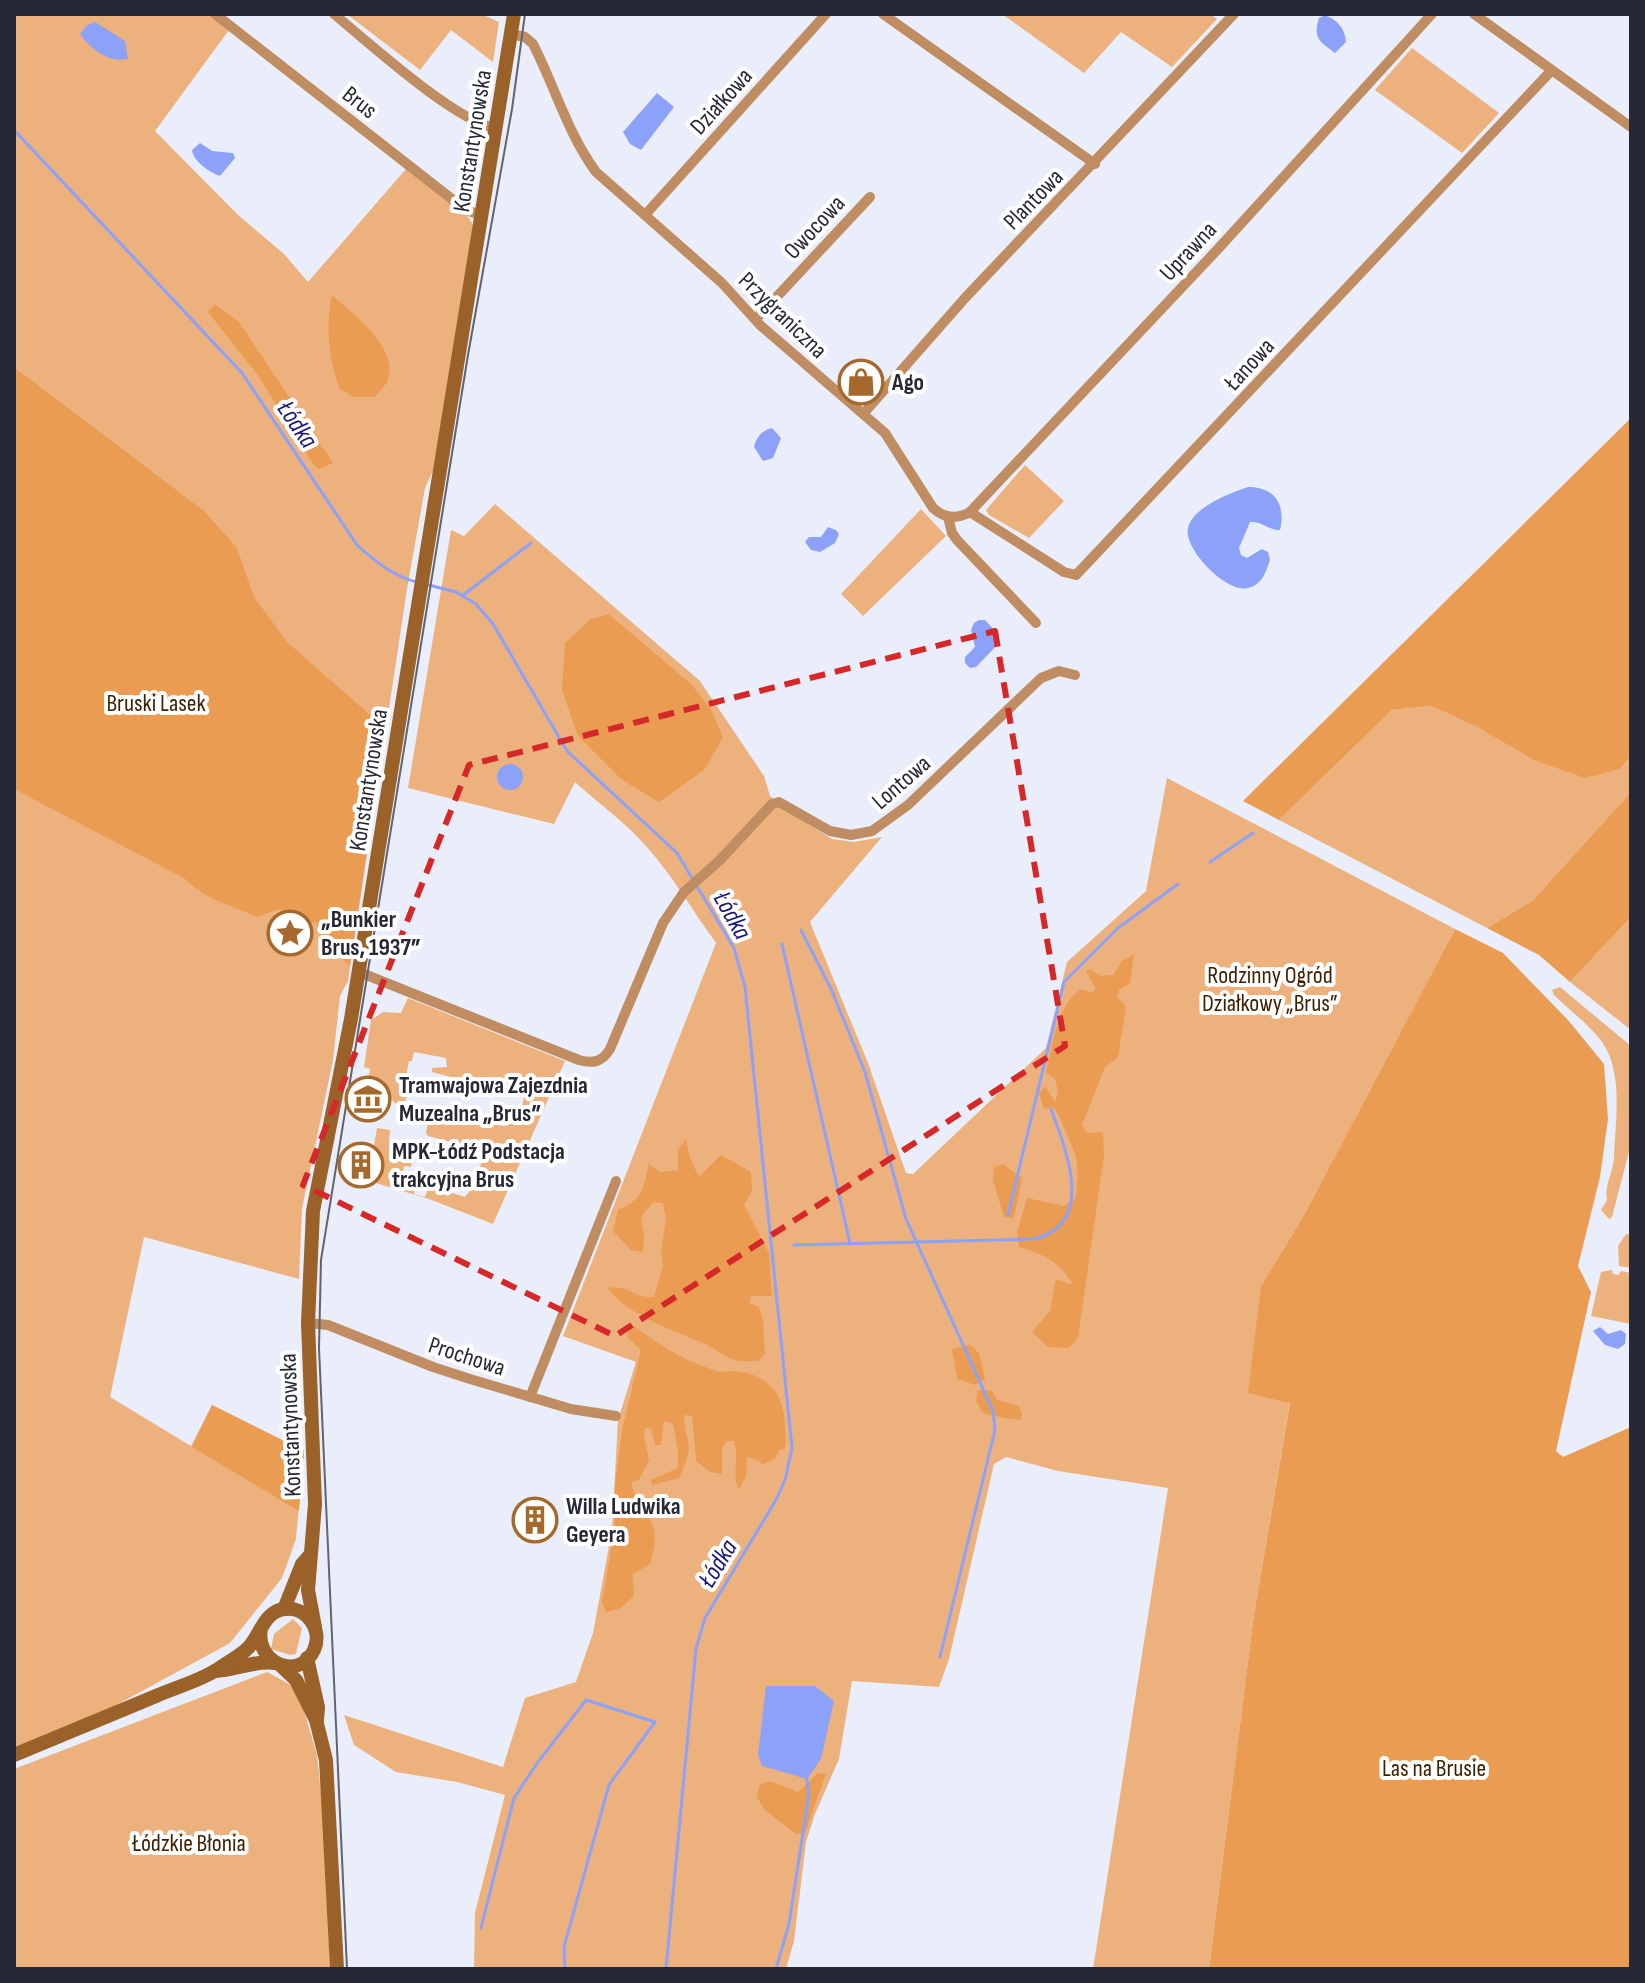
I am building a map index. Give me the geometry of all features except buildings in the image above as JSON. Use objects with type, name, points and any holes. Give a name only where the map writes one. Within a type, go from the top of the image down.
[{"type":"main road","name":"Konstantynowska","points":[[315,1627],[308,1599],[309,1556],[315,1517],[308,1323],[313,1211],[359,972],[514,14]]},
{"type":"main road","name":"Konstantynowska","points":[[284,1609],[302,1564],[309,1556]]},
{"type":"main road","points":[[14,1755],[215,1671],[244,1652],[268,1617],[284,1609],[302,1612],[315,1627],[315,1646],[307,1658],[295,1665],[266,1662],[215,1671]]},
{"type":"main road","points":[[261,1628],[261,1646],[265,1654],[296,1680],[316,1720],[328,1776],[337,1969]]},
{"type":"main road","points":[[307,1658],[318,1707],[316,1720]]},
{"type":"street","name":"Brus","points":[[215,14],[459,204],[483,216]]},
{"type":"street","points":[[334,14],[453,108],[478,123],[495,128]]},
{"type":"street","name":"Działkowa","points":[[645,215],[826,14]]},
{"type":"street","points":[[883,14],[1095,164]]},
{"type":"street","name":"Plantowa","points":[[864,413],[965,298],[1234,14]]},
{"type":"street","name":"Uprawna","points":[[970,512],[1217,250],[1432,14]]},
{"type":"street","points":[[1474,14],[1631,127]]},
{"type":"street","name":"Przygraniczna","points":[[511,34],[527,38],[533,44],[562,115],[580,150],[596,172],[722,283],[810,370],[885,433],[927,501],[948,517],[957,540],[1036,623]]},
{"type":"street","name":"Łanowa","points":[[970,512],[1064,572],[1080,573],[1553,72]]},
{"type":"street","name":"Owocowa","points":[[756,319],[870,197]]},
{"type":"street","points":[[948,517],[960,517],[970,512]]},
{"type":"street","name":"Lontowa","points":[[359,972],[579,1060],[595,1062],[610,1049],[663,923],[684,892],[772,804],[779,802],[830,831],[851,835],[872,831],[908,805],[1041,678],[1059,671],[1075,675]]},
{"type":"street","points":[[530,1397],[616,1181]]},
{"type":"street","name":"Prochowa","points":[[308,1323],[328,1325],[433,1367],[530,1397],[571,1409],[616,1416]]},
{"type":"highlighted area","points":[[995,631],[1065,1046],[615,1336],[303,1185],[469,765]]},
{"type":"green space","points":[[14,14],[209,14],[229,30],[155,131],[237,214],[284,254],[308,282],[406,169],[469,218],[473,225],[433,471],[425,488],[407,589],[348,981],[340,996],[333,1060],[302,1209],[299,1279],[144,1237],[110,1397],[191,1446],[212,1405],[304,1451],[296,1539],[282,1578],[230,1643],[100,1714],[14,1749]]},
{"type":"green space","points":[[481,14],[499,22],[493,62],[451,30],[420,70],[348,15]]},
{"type":"green space","points":[[1002,14],[1210,14],[1217,19],[1172,67],[1121,32],[1084,73]]},
{"type":"green space","points":[[1412,48],[1499,113],[1462,153],[1375,90]]},
{"type":"green space","points":[[332,295],[373,333],[388,357],[390,370],[387,382],[375,397],[354,397],[340,389],[329,343]]},
{"type":"green space","points":[[215,304],[239,322],[333,463],[319,469],[313,464],[257,374],[208,312]]},
{"type":"green space","name":"Bruski Lasek","points":[[14,367],[204,511],[237,548],[254,597],[287,642],[385,728],[350,966],[326,945],[316,923],[278,909],[258,917],[219,901],[184,878],[14,789]]},
{"type":"green space","points":[[1631,418],[1631,756],[1620,769],[1585,778],[1534,760],[1481,729],[1431,706],[1392,710],[1279,820],[1243,801]]},
{"type":"green space","points":[[1025,465],[1064,501],[1029,538],[989,515],[986,510]]},
{"type":"green space","name":"Rodzinny Ogród Działkowy „Brus”","points":[[495,504],[700,681],[764,776],[770,796],[832,839],[854,842],[882,837],[810,922],[868,1063],[906,1173],[913,1174],[1046,1048],[1067,962],[1146,891],[1167,778],[1455,929],[1304,1215],[1261,1286],[1290,1402],[1254,1614],[1209,1969],[1093,1969],[1168,1488],[1058,1471],[1006,1457],[994,1464],[949,1659],[939,1687],[852,1681],[839,1759],[806,1842],[794,1941],[786,1969],[474,1969],[475,1913],[505,1795],[457,1782],[396,1772],[354,1745],[344,1715],[503,1767],[525,1698],[576,1682],[593,1633],[612,1530],[618,1420],[636,1362],[563,1336],[716,943],[656,857],[575,782],[554,824],[408,788],[451,530],[464,536]],"holes":[[[609,614],[646,646],[592,618]]]},
{"type":"green space","points":[[921,509],[946,536],[863,616],[841,594]]},
{"type":"green space","points":[[609,614],[691,684],[711,710],[723,737],[705,769],[659,802],[621,779],[578,736],[562,690],[565,643],[592,618]]},
{"type":"green space","points":[[1431,706],[1481,729],[1620,769],[1631,756],[1631,792],[1533,900],[1487,928],[1279,820],[1392,710]]},
{"type":"green space","points":[[1631,792],[1631,917],[1570,982],[1539,955],[1487,928],[1533,900]]},
{"type":"green space","points":[[1631,917],[1631,1030],[1570,982]]},
{"type":"green space","name":"Las na Brusie","points":[[1455,929],[1503,953],[1568,1020],[1604,1064],[1608,1119],[1600,1177],[1578,1266],[1591,1292],[1556,1451],[1563,1457],[1631,1427],[1631,1969],[1209,1969],[1254,1614],[1290,1403],[1248,1393],[1261,1286],[1304,1215]]},
{"type":"green space","points":[[1134,954],[1130,983],[1119,990],[1117,997],[1126,1006],[1118,1057],[1105,1067],[1082,1125],[1087,1133],[1103,1132],[1104,1155],[1078,1338],[1069,1348],[1048,1347],[1032,1332],[1050,1311],[1056,1279],[1073,1285],[1063,1270],[1050,1260],[1019,1247],[1017,1233],[1027,1198],[1064,1206],[1076,1198],[1077,1172],[1074,1152],[1060,1117],[1053,1107],[1044,1109],[1039,1094],[1045,1086],[1055,1102],[1058,1091],[1055,1079],[1046,1073],[1054,1039],[1061,1016],[1073,996],[1081,989],[1092,993],[1096,989],[1086,971],[1090,969],[1101,976],[1113,975],[1122,961]]},
{"type":"green space","points":[[1560,987],[1631,1046],[1631,1144],[1609,1219],[1601,1210],[1607,1200],[1614,1158],[1617,1098],[1613,1068],[1602,1042],[1554,995],[1552,990]]},
{"type":"green space","points":[[408,998],[565,1061],[493,1224],[429,1199],[346,1174],[347,1170],[363,1173],[363,1178],[368,1179],[369,1174],[373,1174],[375,1154],[360,1151],[358,1156],[351,1155],[353,1142],[374,1145],[377,1128],[390,1130],[389,1140],[403,1142],[402,1148],[414,1150],[411,1167],[404,1166],[401,1184],[405,1185],[407,1176],[416,1177],[414,1194],[425,1197],[428,1189],[437,1188],[465,1197],[474,1185],[484,1155],[465,1146],[428,1136],[429,1114],[504,1126],[508,1125],[509,1116],[521,1117],[524,1095],[450,1083],[451,1077],[432,1072],[432,1068],[447,1067],[446,1058],[414,1052],[406,1077],[412,1083],[403,1106],[397,1105],[389,1097],[380,1106],[378,1095],[366,1093],[370,1069],[364,1067],[371,1020],[383,1012],[401,1013]]},
{"type":"green space","points":[[686,1139],[699,1177],[721,1155],[751,1172],[752,1191],[744,1205],[769,1253],[772,1296],[751,1296],[749,1303],[759,1307],[763,1320],[765,1354],[758,1361],[735,1360],[652,1321],[627,1307],[608,1288],[654,1297],[663,1265],[661,1252],[666,1218],[663,1203],[653,1202],[641,1217],[643,1252],[631,1250],[613,1231],[618,1210],[633,1202],[641,1192],[649,1164],[660,1172],[678,1170],[678,1150]]},
{"type":"green space","points":[[1003,1164],[1022,1178],[1014,1218],[1004,1217],[993,1180],[994,1167]]},
{"type":"green space","points":[[1626,1234],[1631,1235],[1631,1268],[1619,1266],[1618,1246]]},
{"type":"green space","points":[[1612,1270],[1613,1274],[1618,1275],[1621,1271],[1631,1273],[1631,1324],[1591,1316],[1601,1272]]},
{"type":"green space","points":[[630,1323],[693,1362],[717,1371],[742,1372],[767,1382],[775,1390],[783,1411],[785,1449],[779,1450],[775,1459],[762,1465],[758,1460],[747,1457],[746,1476],[739,1490],[734,1441],[727,1441],[722,1447],[722,1474],[710,1472],[696,1461],[692,1416],[684,1415],[689,1451],[679,1478],[652,1485],[651,1480],[678,1468],[678,1451],[673,1423],[664,1421],[661,1445],[655,1445],[651,1428],[645,1428],[649,1461],[639,1480],[631,1482],[653,1527],[654,1548],[650,1564],[633,1574],[634,1596],[621,1608],[606,1612],[602,1602],[614,1533],[615,1484],[622,1430],[641,1350],[627,1337]]},
{"type":"green space","points":[[970,1345],[979,1353],[985,1379],[975,1385],[957,1379],[952,1349]]},
{"type":"green space","points":[[978,1390],[992,1391],[997,1400],[1019,1406],[1020,1420],[984,1413],[976,1401]]},
{"type":"green space","points":[[212,1405],[304,1451],[299,1511],[192,1447]]},
{"type":"green space","points":[[293,1619],[302,1628],[296,1654],[271,1649],[274,1634]]},
{"type":"green space","name":"Łódzkie Błonia","points":[[267,1672],[291,1685],[300,1697],[317,1755],[323,1813],[330,1969],[14,1969],[14,1769]]},
{"type":"green space","points":[[818,1773],[826,1774],[805,1833],[796,1834],[765,1810],[757,1797],[760,1784],[770,1781],[798,1792]]},
{"type":"water","points":[[1325,15],[1340,25],[1344,33],[1346,42],[1335,53],[1317,35],[1319,18]]},
{"type":"water","points":[[95,22],[125,41],[128,59],[107,57],[84,40],[80,34],[87,25]]},
{"type":"water","points":[[657,93],[674,107],[641,150],[630,144],[623,132]]},
{"type":"water","points":[[200,143],[212,151],[233,153],[235,158],[220,176],[195,158],[192,150]]},
{"type":"water","points":[[772,428],[781,438],[773,458],[763,461],[754,447],[760,435]]},
{"type":"water","points":[[1248,487],[1272,494],[1280,505],[1281,521],[1280,530],[1250,522],[1239,548],[1241,555],[1247,558],[1262,549],[1268,552],[1270,560],[1257,584],[1239,588],[1218,577],[1199,558],[1188,537],[1188,528],[1191,520],[1204,507]]},
{"type":"water","points":[[828,527],[839,534],[835,543],[820,552],[811,550],[805,542],[809,537],[821,537]]},
{"type":"water","points":[[979,620],[985,620],[999,635],[999,643],[976,667],[970,668],[965,663],[965,657],[975,647],[971,630]]},
{"type":"water","points":[[510,764],[519,768],[523,777],[519,786],[510,790],[501,786],[497,777],[501,768]]},
{"type":"water","points":[[1600,1327],[1608,1334],[1621,1330],[1626,1334],[1625,1344],[1618,1349],[1605,1345],[1593,1331]]},
{"type":"water","points":[[766,1686],[815,1686],[834,1701],[821,1759],[807,1779],[762,1766],[758,1755]]},
{"type":"waterway","name":"Łódka","points":[[14,130],[242,373],[357,545],[393,572],[417,582]]},
{"type":"waterway","points":[[462,596],[531,543]]},
{"type":"waterway","name":"Łódka","points":[[425,584],[456,592],[476,604],[493,624],[567,751],[677,853],[734,948],[745,987],[792,1448],[785,1480],[776,1500],[705,1618],[696,1649],[666,1969]]},
{"type":"waterway","points":[[1210,862],[1253,833]]},
{"type":"waterway","points":[[1008,1215],[1064,982],[1118,928],[1178,884]]},
{"type":"waterway","points":[[801,930],[832,991],[865,1072],[906,1219],[993,1411],[995,1430],[940,1657]]},
{"type":"waterway","points":[[782,944],[850,1243]]},
{"type":"waterway","points":[[794,1245],[1034,1239],[1053,1231],[1065,1218],[1071,1202],[1072,1184],[1064,1144],[1051,1109]]},
{"type":"waterway","points":[[481,1928],[514,1798],[586,1700],[655,1722],[609,1785],[564,1947],[565,1969]]},
{"type":"waterway","points":[[776,1969],[789,1924],[809,1794],[807,1779]]},
{"type":"tram line","points":[[347,1969],[319,1348],[321,1260],[468,355],[512,109],[525,14]]},
{"type":"place","name":"Ago","points":[[861,382]]},
{"type":"place","name":"„Bunkier Brus, 1937”","points":[[290,933]]},
{"type":"place","name":"Tramwajowa Zajezdnia Muzealna „Brus”","points":[[368,1099]]},
{"type":"place","name":"MPK-Łódź Podstacja trakcyjna Brus","points":[[361,1165]]},
{"type":"place","name":"Willa Ludwika Geyera","points":[[535,1520]]}]
